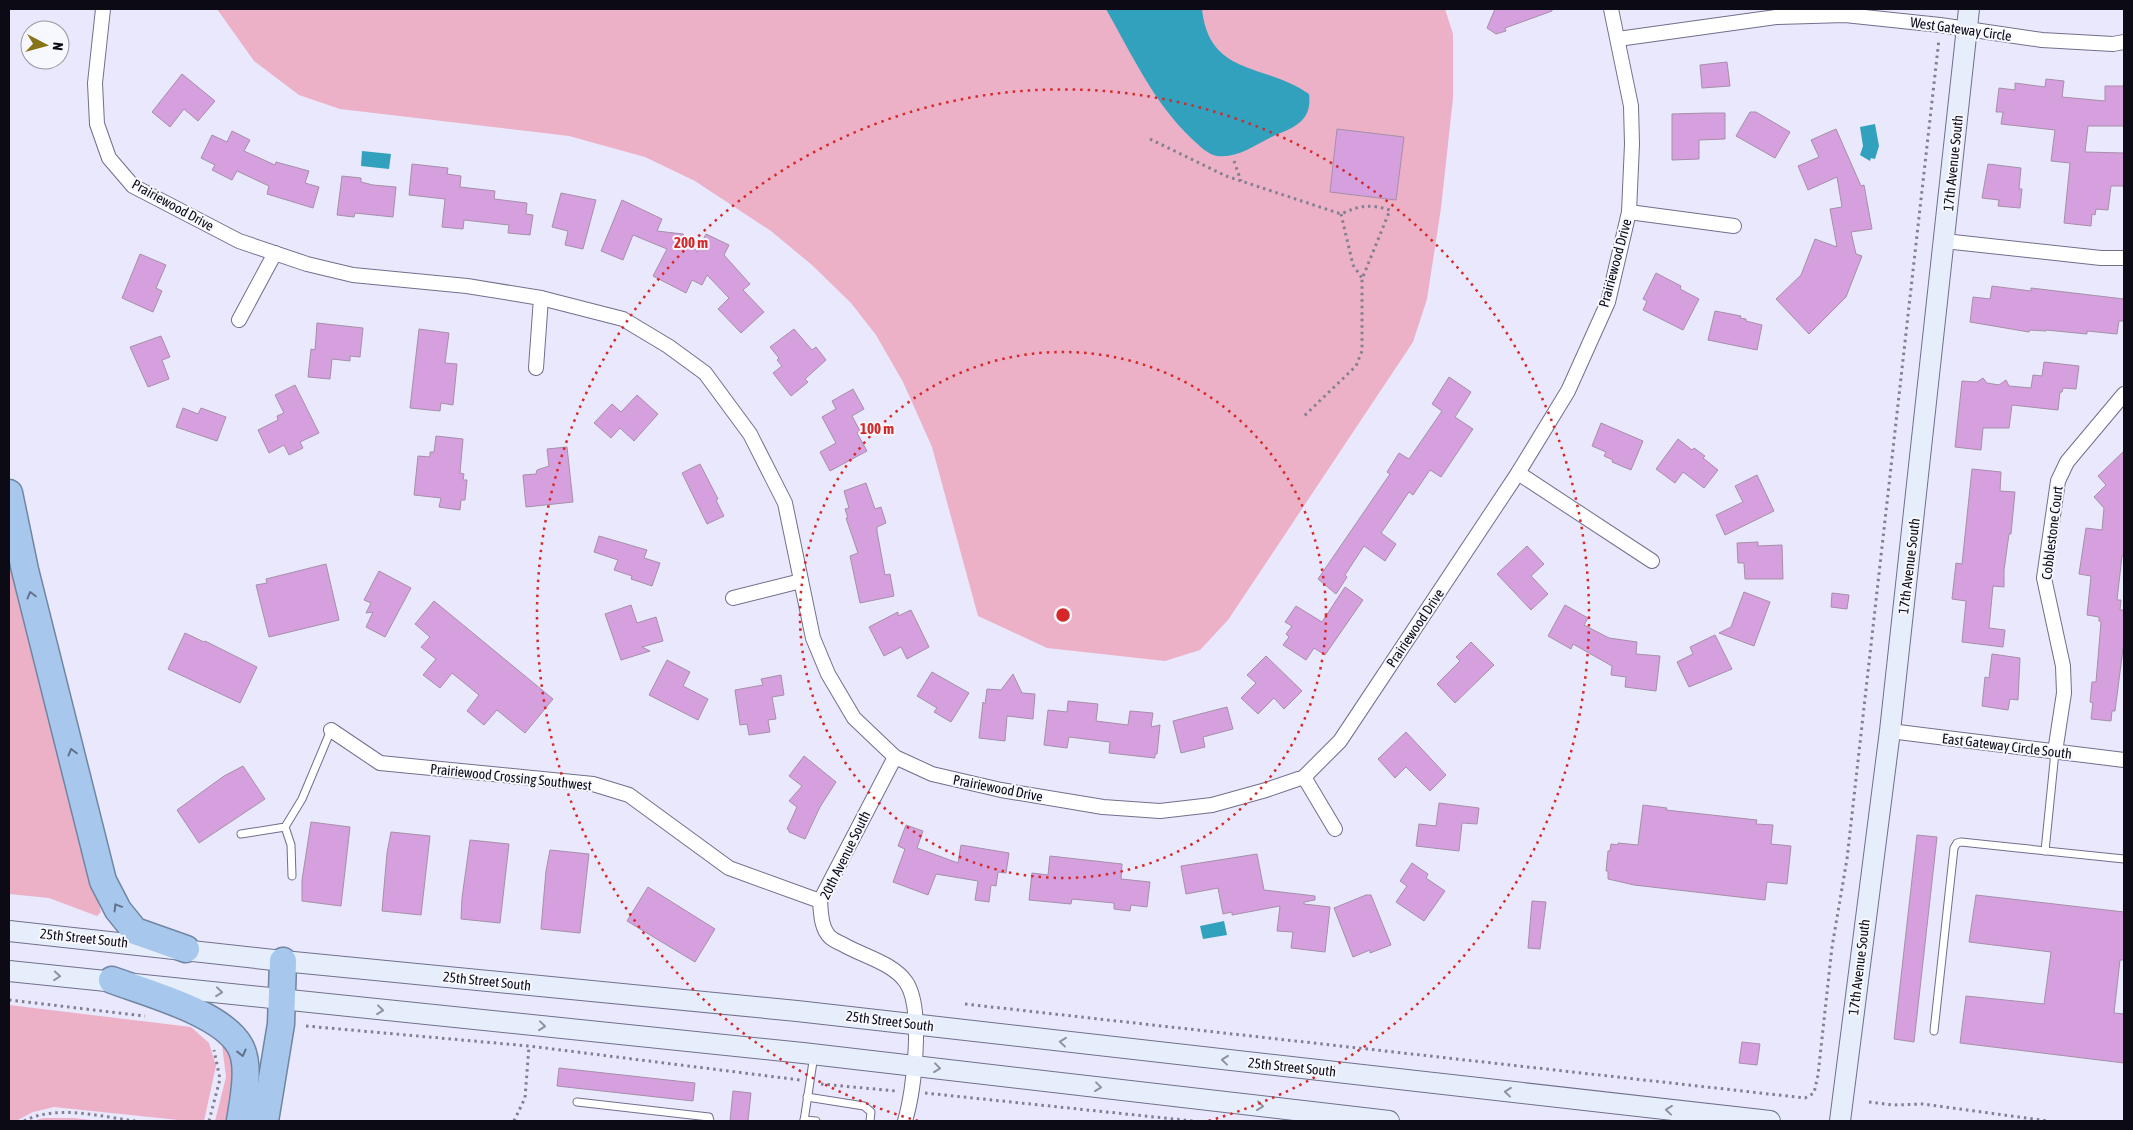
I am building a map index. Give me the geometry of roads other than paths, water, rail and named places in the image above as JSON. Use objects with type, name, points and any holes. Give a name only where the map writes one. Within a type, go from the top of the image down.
[{"type":"highway","points":[[9,493],[25,570],[103,880],[118,910],[135,930],[186,949]]},
{"type":"highway","points":[[265,1121],[281,1024],[283,961]]},
{"type":"highway","points":[[112,980],[182,1005],[228,1031],[241,1047],[246,1074],[240,1121]]},
{"type":"main road","name":"17th Avenue South","points":[[1840,1121],[1890,731],[1969,9]]},
{"type":"main road","name":"25th Street South","points":[[9,930],[283,961],[916,1024],[1770,1121]]},
{"type":"main road","points":[[9,971],[112,980],[283,1000],[814,1054],[1389,1121]]},
{"type":"street","name":"Prairiewood Drive","points":[[103,9],[95,83],[97,124],[109,158],[133,186],[239,241],[307,264],[353,274],[467,286],[541,298],[623,319],[668,346],[705,373],[750,434],[785,503],[813,638],[828,674],[854,718],[895,757],[932,774],[1001,790],[1103,807],[1160,811],[1212,806],[1304,777],[1340,741],[1518,473],[1568,391],[1608,302],[1629,212],[1632,144],[1631,106],[1611,9]]},
{"type":"street","name":"West Gateway Circle","points":[[1618,39],[1776,17],[1845,15],[1940,25],[2042,40],[2113,44],[2124,42]]},
{"type":"street","name":"Prairiewood Drive","points":[[1629,212],[1734,226]]},
{"type":"street","points":[[1944,242],[2101,258],[2124,258]]},
{"type":"street","points":[[239,320],[275,253]]},
{"type":"street","points":[[536,368],[541,298]]},
{"type":"street","name":"Cobblestone Court","points":[[2055,752],[2064,693],[2063,666],[2044,578],[2058,481],[2067,462],[2124,394]]},
{"type":"street","points":[[1518,473],[1652,561]]},
{"type":"street","points":[[733,598],[801,581]]},
{"type":"street","name":"Prairiewood Crossing Southwest","points":[[331,730],[380,763],[593,784],[629,795],[730,868],[820,901]]},
{"type":"street","name":"East Gateway Circle South","points":[[1890,731],[2124,760]]},
{"type":"street","name":"20th Avenue South","points":[[895,757],[820,901],[821,918],[830,937],[890,967],[906,982],[913,998],[916,1024],[914,1066],[905,1121]]},
{"type":"street","points":[[1304,777],[1335,829]]},
{"type":"lane","points":[[241,834],[285,827],[302,799],[331,730]]},
{"type":"lane","points":[[2045,851],[2055,752]]},
{"type":"lane","points":[[285,827],[291,845],[292,876]]},
{"type":"lane","points":[[1934,1031],[1956,843],[2124,859]]},
{"type":"lane","points":[[814,1054],[804,1121],[816,1121]]},
{"type":"lane","points":[[807,1097],[864,1106],[871,1112],[870,1121]]},
{"type":"lane","points":[[577,1102],[709,1117],[710,1121]]},
{"type":"water","points":[[1106,9],[1202,9],[1207,31],[1216,47],[1228,58],[1292,84],[1309,94],[1306,115],[1292,128],[1249,149],[1225,156],[1217,156],[1210,153],[1192,139],[1166,110],[1144,78]]},
{"type":"water","points":[[1875,124],[1879,146],[1875,159],[1871,158],[1870,161],[1860,155],[1863,146],[1860,127]]},
{"type":"water","points":[[362,151],[391,154],[389,169],[361,166]]},
{"type":"water","points":[[1224,921],[1227,935],[1203,939],[1200,926]]}]
